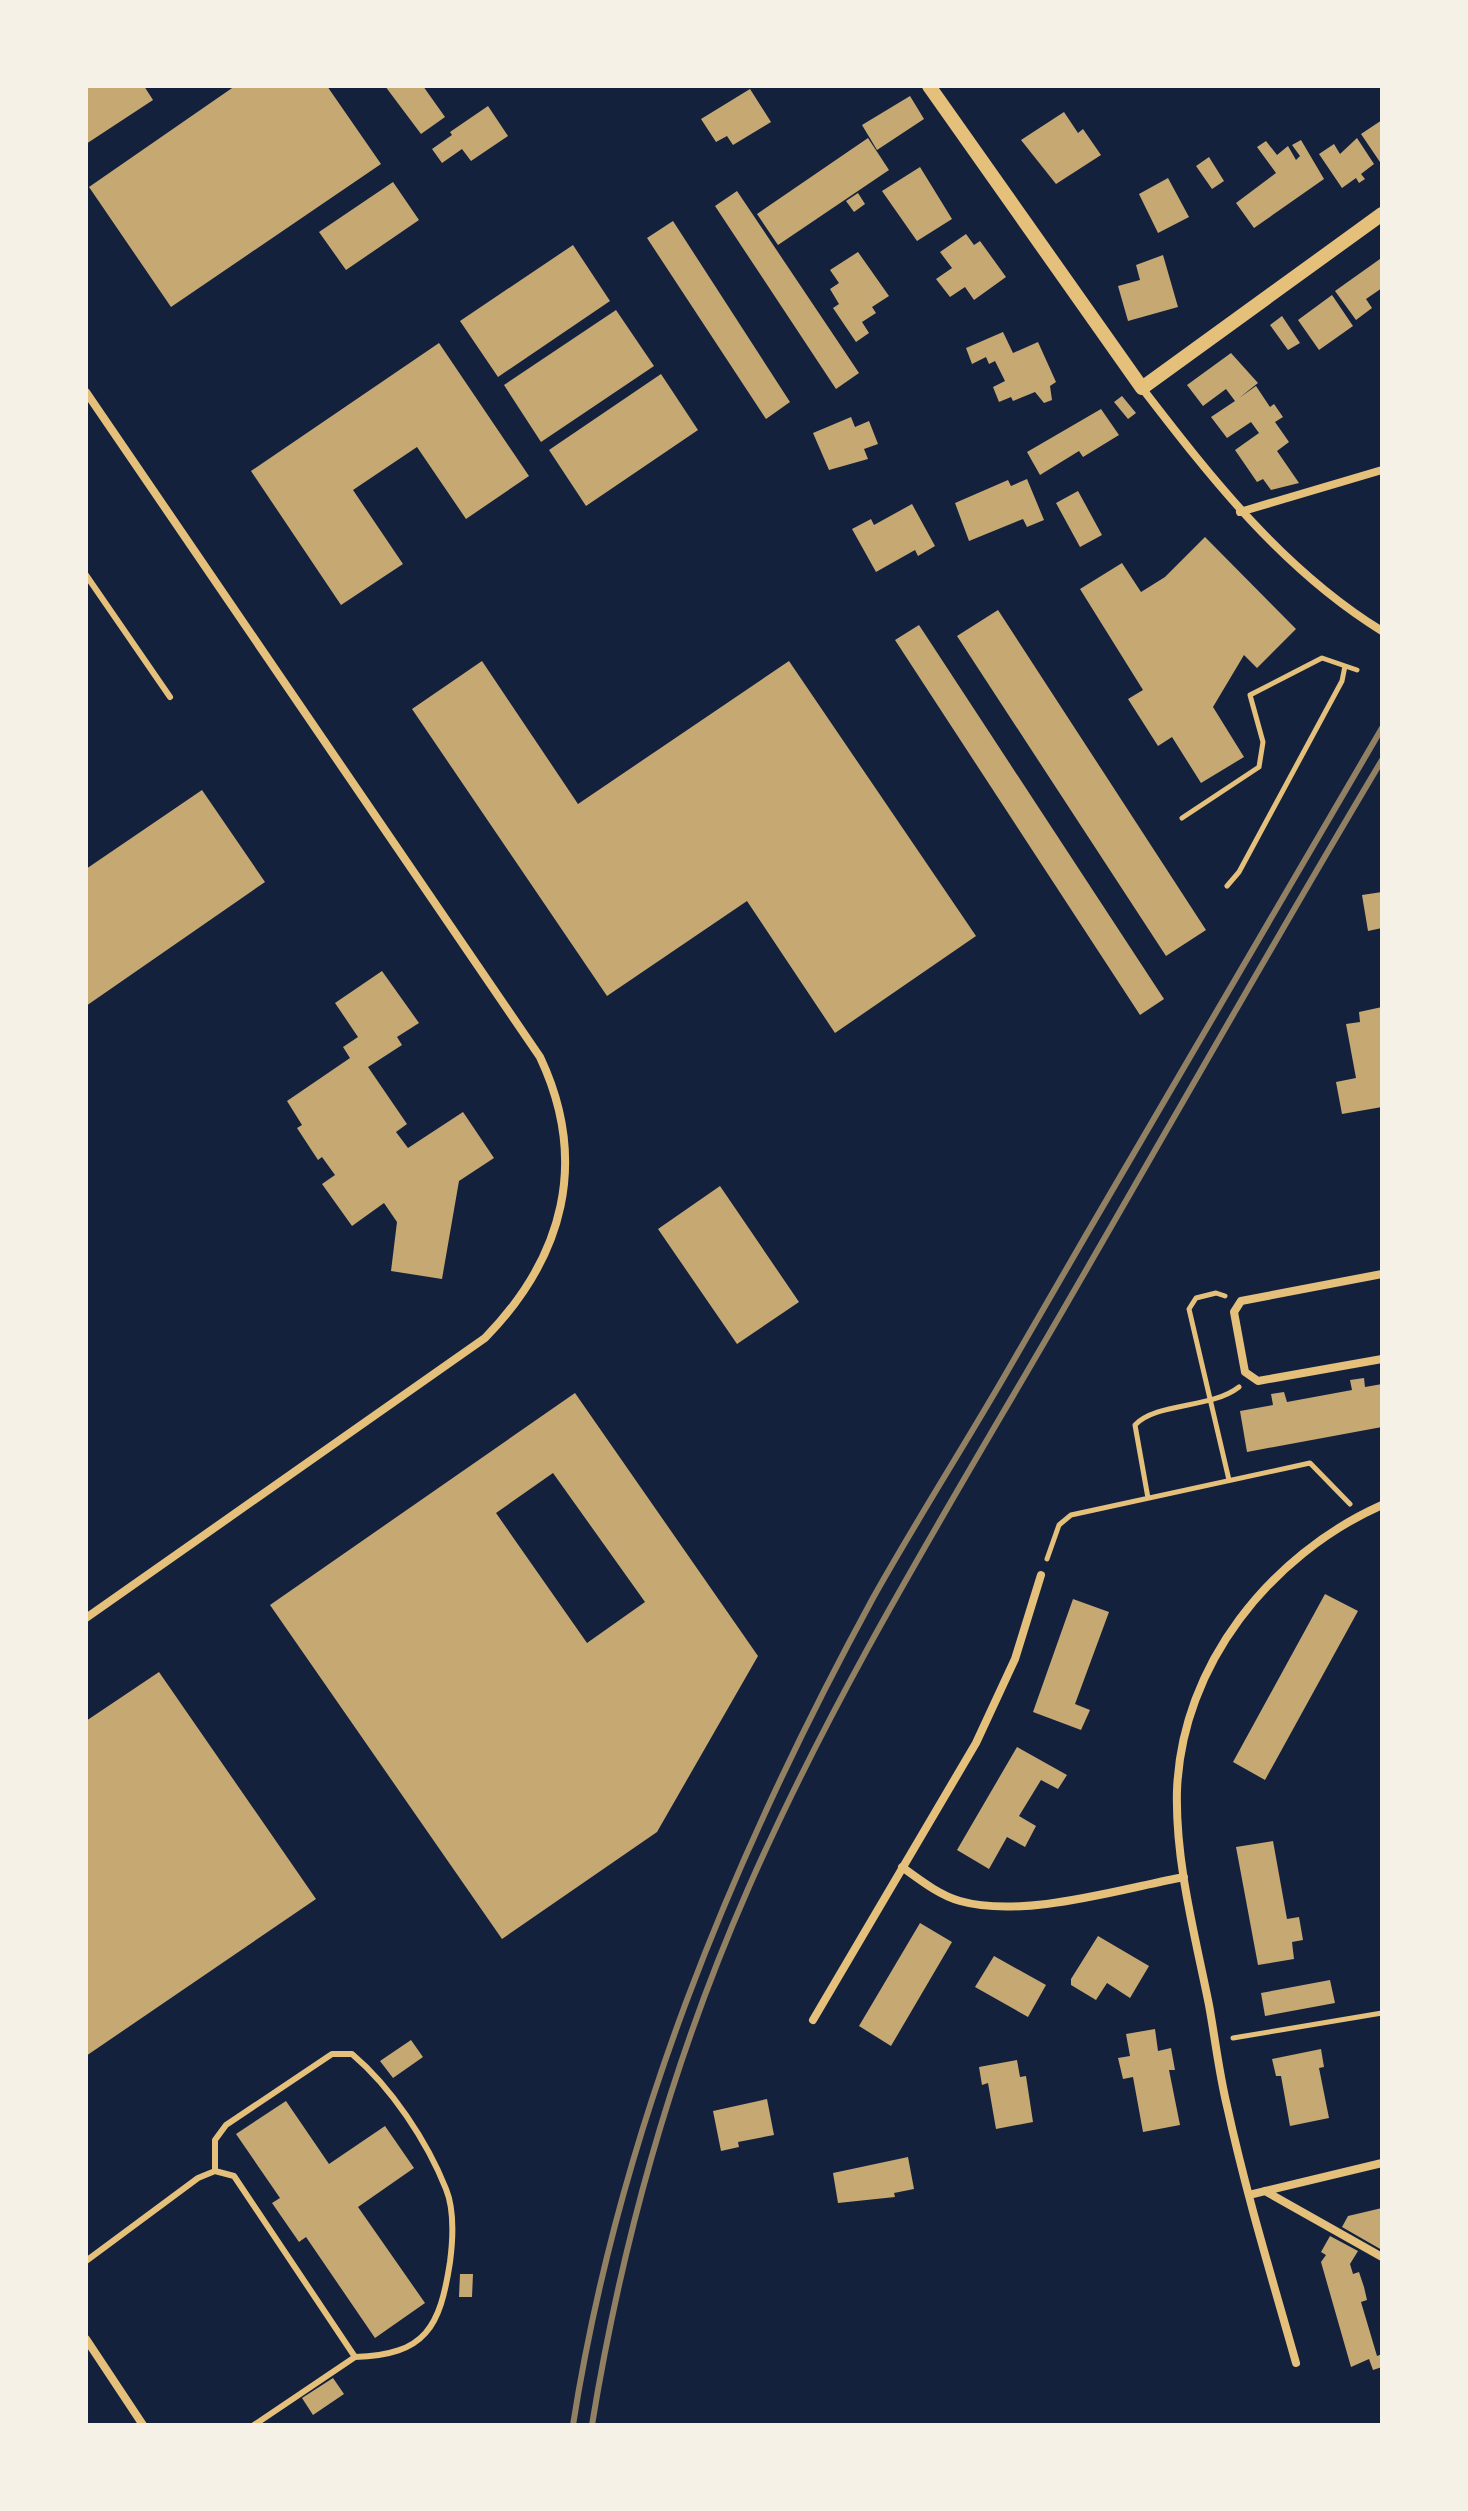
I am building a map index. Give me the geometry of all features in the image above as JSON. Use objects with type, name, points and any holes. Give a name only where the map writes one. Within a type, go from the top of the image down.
[{"type":"street","points":[[929,86],[1142,388],[1240,512],[1322,588],[1382,631]]},
{"type":"street","points":[[1142,388],[1382,214]]},
{"type":"street","points":[[86,392],[540,1057],[559,1109],[565,1171],[563,1207],[551,1243],[518,1302],[485,1338],[86,1618]]},
{"type":"street","points":[[1240,512],[1382,470]]},
{"type":"street","points":[[1382,1274],[1241,1301],[1234,1312],[1245,1372],[1258,1381],[1382,1359]]},
{"type":"street","points":[[1296,2363],[1226,2103],[1184,1877],[1178,1823],[1180,1751],[1206,1672],[1230,1632],[1279,1574],[1361,1515],[1382,1505]]},
{"type":"street","points":[[813,2020],[998,1699],[1041,1575]]},
{"type":"street","points":[[902,1867],[957,1901],[987,1907],[1016,1908],[1184,1877]]},
{"type":"street","points":[[1249,2195],[1382,2163]]},
{"type":"street","points":[[1265,2191],[1382,2257]]},
{"type":"street","points":[[86,2339],[143,2425]]},
{"type":"lane","points":[[86,575],[170,697]]},
{"type":"lane","points":[[215,2171],[215,2140],[226,2125],[332,2054],[352,2054],[374,2073],[433,2160],[448,2193],[453,2237],[446,2288],[435,2324],[417,2341],[387,2356],[355,2357],[254,2425]]},
{"type":"lane","points":[[86,2261],[198,2178],[215,2171],[234,2176],[355,2357]]},
{"type":"path","points":[[1182,818],[1259,767],[1263,742],[1250,695],[1322,658],[1357,670]]},
{"type":"path","points":[[1227,886],[1239,872],[1342,681],[1345,666]]},
{"type":"path","points":[[1229,1480],[1189,1309],[1196,1298],[1216,1293],[1236,1305]]},
{"type":"path","points":[[1148,1498],[1135,1425],[1153,1415],[1226,1397],[1250,1378]]},
{"type":"path","points":[[1041,1575],[1059,1525],[1071,1515],[1310,1463],[1361,1515]]},
{"type":"path","points":[[1215,2040],[1382,2013]]},
{"type":"building","points":[[86,86],[144,86],[153,100],[86,144]]},
{"type":"building","points":[[235,86],[327,86],[381,164],[171,307],[89,187]]},
{"type":"building","points":[[385,86],[423,86],[445,117],[421,134]]},
{"type":"building","points":[[750,89],[771,122],[733,145],[727,136],[716,142],[701,119]]},
{"type":"building","points":[[910,96],[924,119],[877,150],[862,125]]},
{"type":"building","points":[[488,106],[508,136],[471,161],[462,149],[442,163],[432,149],[452,135],[450,132]]},
{"type":"building","points":[[1064,112],[1078,133],[1083,129],[1101,155],[1056,184],[1021,140]]},
{"type":"building","points":[[1382,120],[1382,165],[1361,134]]},
{"type":"building","points":[[868,138],[889,170],[778,245],[757,214]]},
{"type":"building","points":[[1357,138],[1374,164],[1361,174],[1365,179],[1359,183],[1356,178],[1342,188],[1319,154],[1334,144],[1340,154]]},
{"type":"building","points":[[1301,140],[1324,179],[1254,228],[1236,203],[1276,173],[1257,147],[1266,141],[1277,155],[1288,146],[1296,160],[1300,156],[1292,145]]},
{"type":"building","points":[[1209,157],[1224,181],[1212,189],[1196,166]]},
{"type":"building","points":[[920,167],[952,219],[917,241],[882,191]]},
{"type":"building","points":[[1168,178],[1189,217],[1158,233],[1139,194]]},
{"type":"building","points":[[393,182],[419,220],[346,270],[319,232]]},
{"type":"building","points":[[737,191],[859,373],[836,389],[715,206]]},
{"type":"building","points":[[858,193],[865,204],[854,212],[846,201]]},
{"type":"building","points":[[673,221],[790,402],[766,419],[647,238]]},
{"type":"building","points":[[966,234],[974,245],[980,241],[1006,277],[974,300],[965,287],[950,297],[936,279],[952,268],[940,252]]},
{"type":"building","points":[[573,245],[610,301],[498,377],[460,321]]},
{"type":"building","points":[[858,252],[889,296],[872,307],[876,313],[862,322],[869,333],[856,342],[833,308],[839,304],[830,289],[839,283],[830,270]]},
{"type":"building","points":[[1163,255],[1178,307],[1128,321],[1118,286],[1140,280],[1136,265]]},
{"type":"building","points":[[1380,259],[1382,288],[1366,299],[1372,308],[1356,320],[1335,291]]},
{"type":"building","points":[[1332,295],[1353,326],[1319,350],[1298,320]]},
{"type":"building","points":[[616,310],[654,366],[541,442],[504,385]]},
{"type":"building","points":[[1282,316],[1300,343],[1288,350],[1270,325]]},
{"type":"building","points":[[1003,332],[1013,353],[1038,342],[1056,382],[1050,386],[1052,400],[1044,403],[1035,392],[1013,401],[1011,397],[999,402],[993,387],[1005,381],[995,361],[989,364],[986,357],[972,364],[966,348]]},
{"type":"building","points":[[439,343],[529,476],[466,519],[417,447],[353,490],[403,564],[341,605],[251,471]]},
{"type":"building","points":[[1231,353],[1258,383],[1239,398],[1256,386],[1270,407],[1274,404],[1283,417],[1275,422],[1289,442],[1277,451],[1299,483],[1271,490],[1263,479],[1257,482],[1235,450],[1259,433],[1251,422],[1227,438],[1211,417],[1235,401],[1226,389],[1203,406],[1187,385]]},
{"type":"building","points":[[661,374],[698,430],[586,506],[549,450]]},
{"type":"building","points":[[1122,396],[1136,413],[1128,419],[1114,402]]},
{"type":"building","points":[[1101,409],[1119,435],[1083,457],[1079,451],[1040,475],[1027,452]]},
{"type":"building","points":[[851,417],[855,427],[869,421],[878,444],[864,449],[868,459],[829,470],[813,433]]},
{"type":"building","points":[[1027,479],[1044,520],[1027,527],[1023,519],[969,541],[955,503],[1008,480],[1011,486]]},
{"type":"building","points":[[1078,491],[1102,535],[1080,547],[1056,503]]},
{"type":"building","points":[[912,504],[935,546],[918,556],[915,550],[876,572],[852,529],[871,519],[874,525]]},
{"type":"building","points":[[1205,537],[1296,629],[1257,668],[1244,655],[1213,707],[1244,757],[1201,783],[1172,737],[1158,746],[1128,699],[1143,690],[1080,589],[1122,563],[1141,592],[1165,577]]},
{"type":"building","points":[[998,610],[1206,930],[1166,956],[957,636]]},
{"type":"building","points":[[919,625],[1164,999],[1140,1015],[895,640]]},
{"type":"building","points":[[482,661],[578,804],[789,661],[976,936],[835,1033],[747,901],[607,996],[412,709]]},
{"type":"building","points":[[202,790],[265,882],[86,1006],[86,869]]},
{"type":"building","points":[[1382,892],[1382,928],[1368,931],[1362,895]]},
{"type":"building","points":[[382,971],[419,1023],[397,1037],[402,1045],[368,1067],[407,1124],[396,1132],[408,1148],[463,1112],[494,1158],[459,1181],[442,1279],[391,1271],[397,1222],[384,1203],[352,1226],[322,1184],[335,1175],[322,1157],[318,1160],[297,1128],[302,1125],[287,1101],[350,1058],[343,1047],[358,1037],[335,1003]]},
{"type":"building","points":[[1382,1007],[1382,1107],[1342,1114],[1336,1082],[1356,1078],[1346,1024],[1360,1022],[1359,1012]]},
{"type":"building","points":[[720,1186],[799,1302],[737,1344],[658,1229]]},
{"type":"building","points":[[1364,1378],[1365,1387],[1382,1384],[1382,1427],[1247,1452],[1240,1411],[1273,1405],[1271,1394],[1284,1392],[1287,1402],[1352,1390],[1350,1380]]},
{"type":"building","points":[[575,1393],[758,1656],[657,1832],[502,1939],[270,1605]],"holes":[[[553,1473],[645,1602],[587,1643],[496,1513]]]},
{"type":"building","points":[[1325,1594],[1358,1611],[1265,1780],[1233,1762]]},
{"type":"building","points":[[1073,1599],[1109,1612],[1075,1704],[1090,1710],[1081,1730],[1033,1712]]},
{"type":"building","points":[[159,1672],[316,1899],[86,2056],[86,1721]]},
{"type":"building","points":[[1017,1747],[1067,1775],[1058,1789],[1041,1780],[1019,1816],[1036,1826],[1025,1847],[1007,1837],[989,1869],[957,1850]]},
{"type":"building","points":[[1273,1841],[1287,1919],[1299,1917],[1303,1940],[1292,1942],[1294,1959],[1258,1965],[1236,1847]]},
{"type":"building","points":[[920,1923],[952,1942],[891,2046],[859,2026]]},
{"type":"building","points":[[1098,1936],[1149,1966],[1130,1998],[1107,1983],[1096,2000],[1071,1985],[1071,1979]]},
{"type":"building","points":[[994,1956],[1046,1985],[1028,2017],[975,1987]]},
{"type":"building","points":[[1330,1980],[1335,2003],[1265,2016],[1261,1993]]},
{"type":"building","points":[[1155,2029],[1158,2051],[1171,2048],[1175,2070],[1169,2070],[1180,2125],[1143,2132],[1133,2077],[1123,2079],[1118,2058],[1130,2056],[1126,2034]]},
{"type":"building","points":[[411,2040],[423,2057],[393,2078],[380,2061]]},
{"type":"building","points":[[1321,2049],[1324,2067],[1319,2068],[1329,2118],[1290,2126],[1281,2076],[1276,2076],[1272,2059]]},
{"type":"building","points":[[1017,2060],[1020,2077],[1026,2076],[1033,2122],[996,2129],[988,2083],[982,2085],[979,2067]]},
{"type":"building","points":[[767,2099],[774,2135],[738,2142],[739,2147],[721,2151],[713,2111]]},
{"type":"building","points":[[286,2101],[329,2164],[385,2126],[414,2168],[358,2207],[425,2303],[375,2338],[306,2237],[299,2242],[272,2203],[280,2198],[236,2134]]},
{"type":"building","points":[[908,2157],[914,2189],[894,2193],[895,2197],[838,2203],[833,2173]]},
{"type":"building","points":[[1382,2208],[1382,2250],[1342,2227],[1348,2216]]},
{"type":"building","points":[[1330,2236],[1358,2251],[1350,2264],[1353,2274],[1359,2272],[1364,2287],[1367,2300],[1361,2302],[1377,2356],[1382,2354],[1382,2367],[1373,2370],[1369,2359],[1351,2367],[1321,2262],[1326,2255],[1321,2252]]},
{"type":"building","points":[[460,2274],[473,2274],[472,2297],[459,2297]]},
{"type":"building","points":[[333,2378],[344,2394],[313,2415],[302,2398]]},
{"type":"railway","points":[[573,2425],[593,2316],[619,2209],[651,2103],[687,1999],[773,1795],[873,1598],[1382,728]]},
{"type":"railway","points":[[592,2425],[618,2288],[653,2152],[696,2019],[748,1889],[782,1815],[895,1599],[1382,760]]}]
